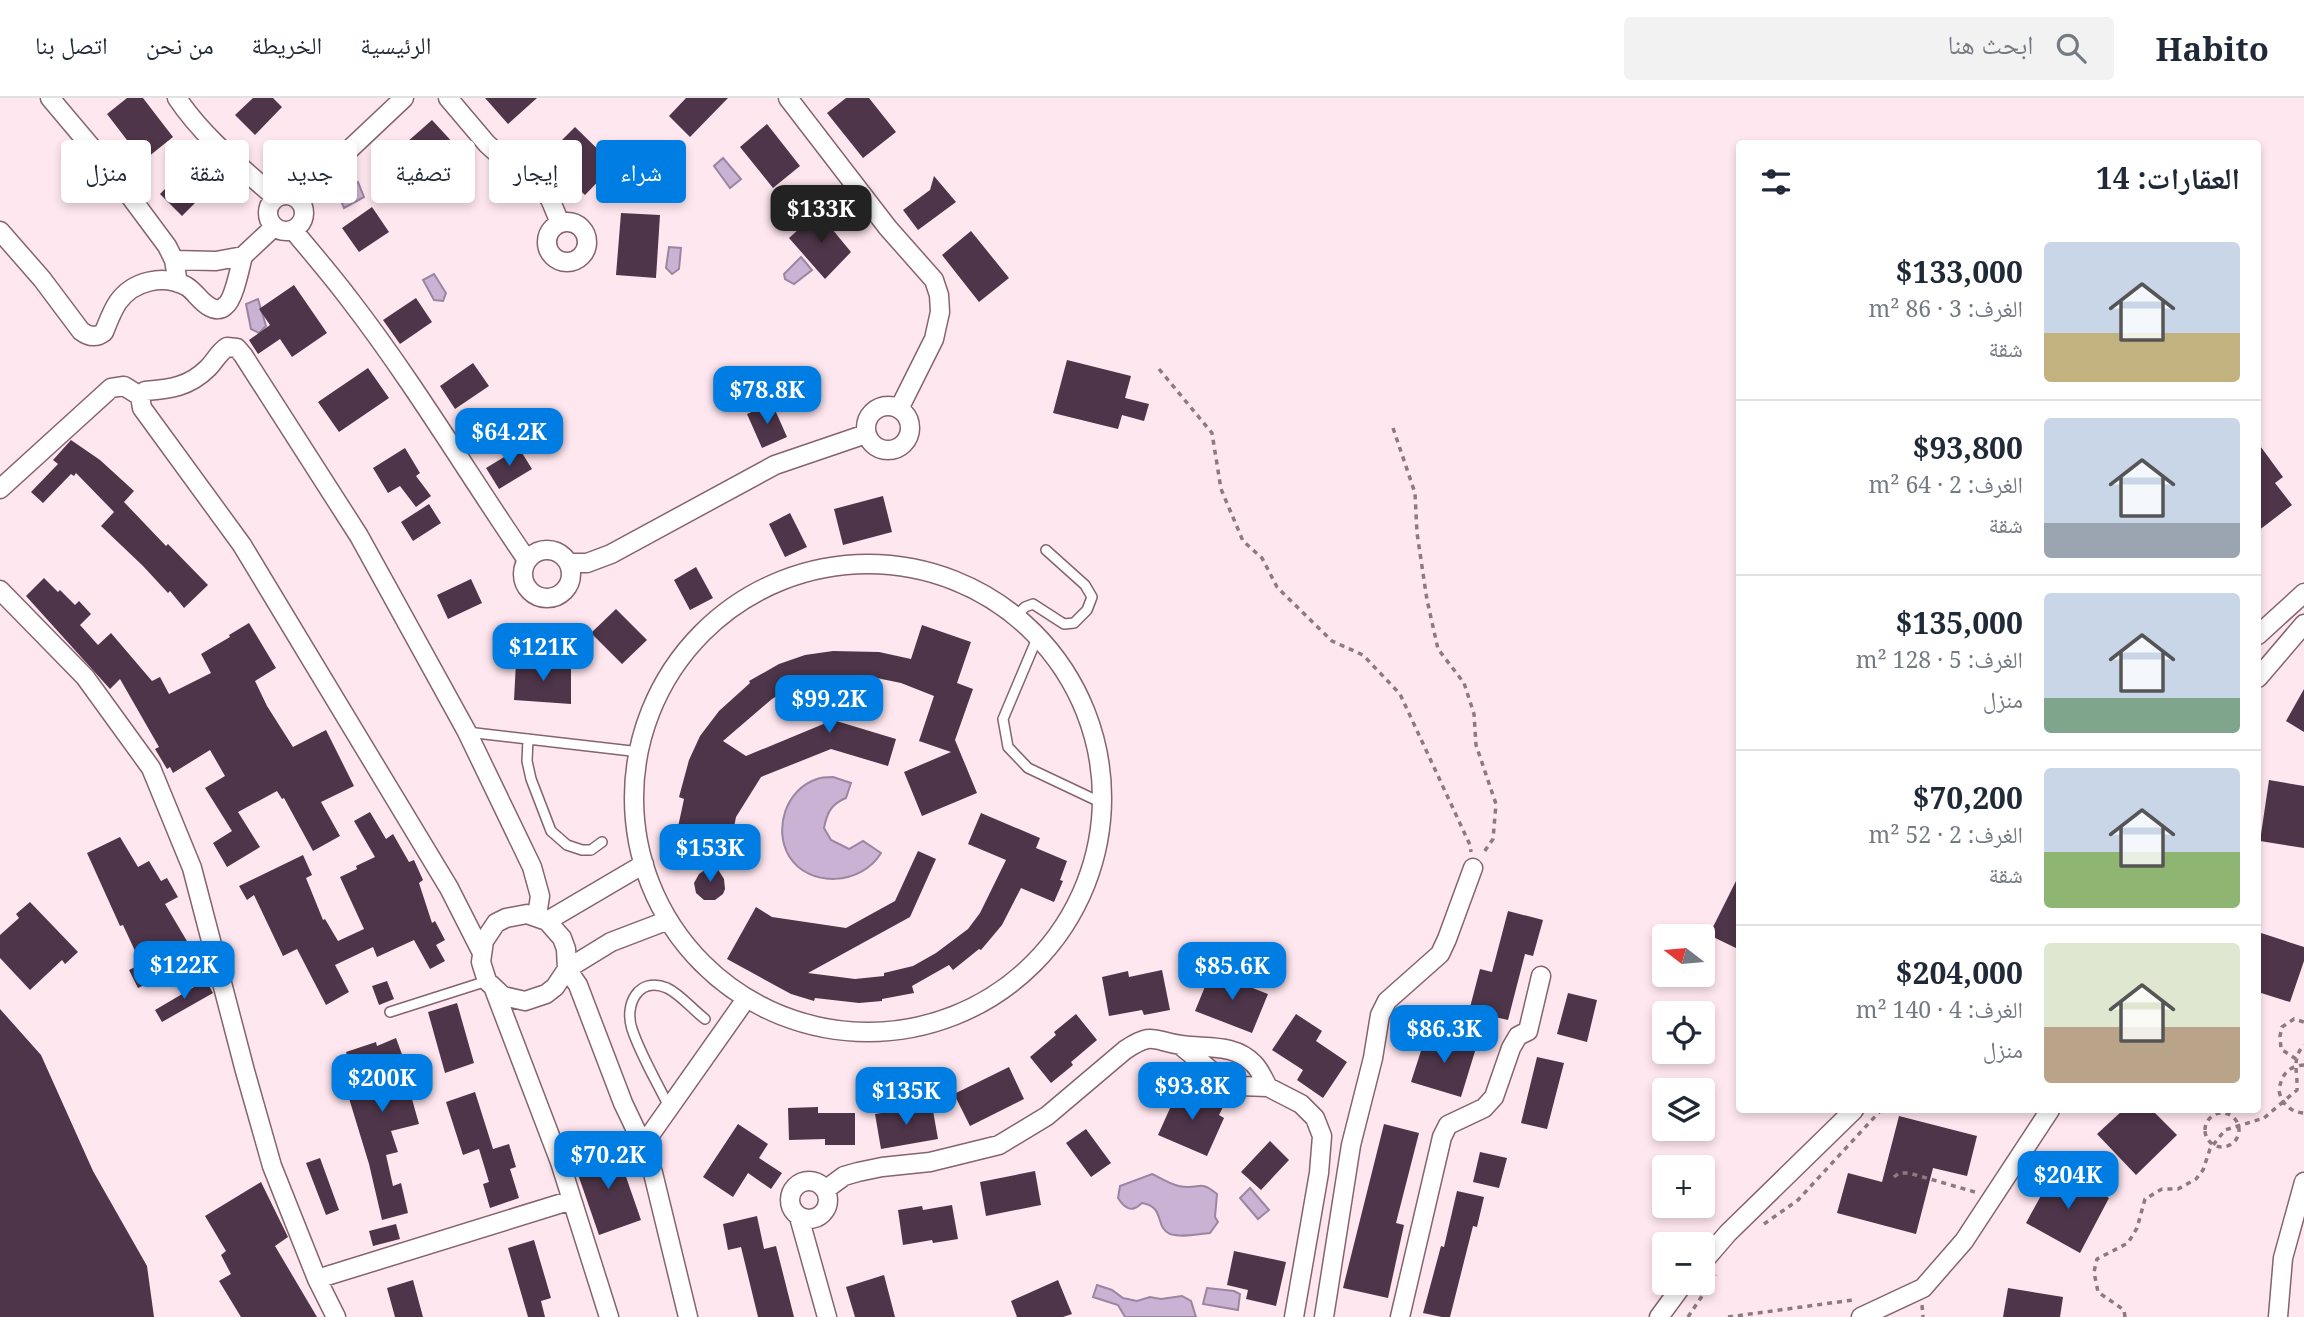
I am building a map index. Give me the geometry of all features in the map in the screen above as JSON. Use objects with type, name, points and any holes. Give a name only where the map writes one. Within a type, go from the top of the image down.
[{"type":"street","points":[[50,98],[109,168],[167,246],[174,260],[178,283]]},
{"type":"street","points":[[177,98],[212,142],[263,187]]},
{"type":"street","points":[[357,142],[404,98]]},
{"type":"street","points":[[448,98],[487,144],[507,162],[536,181],[550,200],[560,223]]},
{"type":"street","points":[[788,98],[888,228],[934,281],[939,295],[940,312],[934,339],[899,408]]},
{"type":"street","points":[[271,203],[269,219],[274,227],[285,232],[293,230],[304,220],[302,203]]},
{"type":"street","points":[[0,231],[42,279],[81,331],[90,336],[104,332],[118,302],[127,292],[152,281],[178,283],[194,291],[210,307],[225,307],[231,299],[243,256],[274,227]]},
{"type":"street","points":[[293,230],[351,300],[455,449],[481,493],[527,560]]},
{"type":"street","points":[[174,260],[216,261],[243,256]]},
{"type":"street","points":[[140,396],[145,391],[164,391],[181,387],[196,379],[227,347],[240,351],[359,536],[467,732],[531,867],[540,896],[542,918]]},
{"type":"street","points":[[0,489],[111,388],[124,386],[140,396],[142,408],[242,545],[449,888],[481,951],[483,972],[491,985],[560,1162],[609,1317]]},
{"type":"street","points":[[882,406],[899,408],[909,422],[907,439],[894,450],[877,447],[870,442],[866,434],[868,417],[882,406]]},
{"type":"street","points":[[569,563],[587,563],[611,554],[775,464],[866,434]]},
{"type":"street","points":[[544,549],[563,555],[569,563],[570,581],[566,589],[550,598],[533,593],[523,578],[523,568],[527,560],[544,549]]},
{"type":"street","points":[[867,563],[914,568],[960,582],[1002,605],[1038,636],[1068,675],[1088,718],[1100,765],[1102,803],[1094,860],[1076,905],[1050,946],[1016,980],[976,1006],[931,1024],[884,1032],[836,1031],[789,1019],[746,999],[714,975],[666,921],[644,864],[635,817],[640,751],[647,722],[667,678],[696,640],[732,608],[773,584],[819,569],[867,563]]},
{"type":"street","points":[[1,588],[85,677],[151,768],[192,868],[272,1166],[317,1279],[336,1317]]},
{"type":"street","points":[[2261,632],[2304,593]]},
{"type":"street","points":[[2261,674],[2304,624]]},
{"type":"street","points":[[542,918],[644,864]]},
{"type":"street","points":[[1324,1317],[1351,1145],[1373,1058],[1380,1015],[1387,1001],[1440,954],[1473,869]]},
{"type":"street","points":[[481,951],[489,931],[506,918],[527,914],[542,918],[562,938],[566,949],[567,970],[578,985],[653,1173],[688,1317]]},
{"type":"street","points":[[491,985],[514,1000],[536,999],[555,987],[567,970],[611,942],[666,921]]},
{"type":"street","points":[[1400,1317],[1448,1125],[1484,1108],[1494,1097],[1511,1048],[1518,1036],[1528,1031],[1541,976]]},
{"type":"street","points":[[643,1145],[746,999]]},
{"type":"street","points":[[825,1190],[844,1176],[883,1167],[930,1162],[999,1145],[1047,1116],[1137,1042],[1158,1038],[1180,1045],[1222,1048],[1240,1054],[1254,1064],[1268,1087]]},
{"type":"street","points":[[1180,1045],[1219,1077],[1239,1087],[1268,1087],[1301,1104],[1315,1118],[1322,1136],[1320,1173],[1294,1317]]},
{"type":"street","points":[[1715,1248],[1851,1113]]},
{"type":"street","points":[[1861,1317],[1923,1288],[1964,1241],[1983,1197],[2048,1113]]},
{"type":"street","points":[[812,1181],[820,1184],[828,1198],[828,1207],[816,1219],[799,1217],[790,1202],[796,1186],[812,1181]]},
{"type":"street","points":[[2278,1317],[2283,1258],[2304,1182]]},
{"type":"street","points":[[317,1279],[572,1200]]},
{"type":"street","points":[[799,1217],[827,1317]]},
{"type":"street","points":[[1659,1317],[1676,1295]]},
{"type":"lane","points":[[1015,617],[1025,607],[1033,604],[1064,624],[1074,623],[1087,610],[1092,597],[1085,585],[1045,550]]},
{"type":"lane","points":[[1038,636],[1003,719],[1008,747],[1028,768],[1102,803]]},
{"type":"lane","points":[[467,732],[640,751]]},
{"type":"lane","points":[[528,739],[527,761],[531,779],[551,831],[567,845],[582,850],[591,850],[602,842]]},
{"type":"lane","points":[[390,1012],[491,985]]},
{"type":"lane","points":[[669,1107],[631,1027],[629,1006],[637,992],[652,985],[668,988],[705,1019]]},
{"type":"path","points":[[1159,369],[1212,433],[1221,489],[1242,541],[1262,558],[1277,587],[1290,600],[1332,640],[1363,655],[1400,694],[1470,845],[1473,869]]},
{"type":"path","points":[[1393,428],[1415,493],[1417,533],[1438,649],[1464,683],[1474,714],[1476,745],[1496,804],[1493,839],[1473,869]]},
{"type":"path","points":[[2296,1059],[2281,1048],[2280,1036],[2282,1027],[2294,1019],[2304,1022]]},
{"type":"path","points":[[2125,1317],[2124,1310],[2098,1292],[2094,1272],[2097,1259],[2128,1243],[2137,1228],[2145,1199],[2162,1189],[2178,1189],[2196,1179],[2203,1170],[2210,1149],[2225,1130],[2264,1118],[2297,1090],[2296,1059],[2304,1045]]},
{"type":"path","points":[[2304,1065],[2295,1066],[2284,1074],[2279,1091],[2283,1102],[2293,1111],[2304,1113]]},
{"type":"path","points":[[1757,1229],[1798,1200],[1878,1113]]},
{"type":"path","points":[[2225,1113],[2236,1119],[2239,1125],[2238,1139],[2227,1147],[2214,1145],[2206,1135],[2205,1128],[2212,1116],[2225,1113]]},
{"type":"path","points":[[1894,1177],[1899,1173],[1909,1173],[1983,1197]]},
{"type":"path","points":[[1982,1182],[1983,1197]]},
{"type":"path","points":[[1969,1203],[1983,1197]]},
{"type":"path","points":[[1688,1317],[1722,1267]]},
{"type":"path","points":[[1728,1317],[1863,1297]]},
{"type":"path","points":[[1842,1302],[1843,1310]]},
{"type":"shaded area","points":[[723,158],[741,179],[730,188],[714,166]]},
{"type":"shaded area","points":[[357,183],[364,197],[357,201]]},
{"type":"shaded area","points":[[669,247],[681,248],[679,269],[672,274],[666,268]]},
{"type":"shaded area","points":[[801,257],[812,270],[794,284],[785,279],[784,274]]},
{"type":"shaded area","points":[[434,274],[446,293],[443,301],[434,300],[423,280]]},
{"type":"shaded area","points":[[258,299],[266,326],[259,333],[251,329],[246,304]]},
{"type":"shaded area","points":[[760,369],[766,382],[743,392],[738,377]]},
{"type":"shaded area","points":[[833,777],[851,783],[846,798],[833,806],[827,818],[824,828],[831,840],[849,849],[863,841],[881,853],[861,872],[835,879],[809,874],[798,867],[789,856],[782,834],[785,811],[797,791],[817,779]]},
{"type":"shaded area","points":[[1152,1174],[1179,1186],[1202,1186],[1217,1194],[1215,1217],[1218,1222],[1210,1233],[1185,1236],[1170,1234],[1162,1227],[1157,1213],[1149,1205],[1142,1203],[1132,1209],[1123,1205],[1118,1198],[1120,1186]]},
{"type":"shaded area","points":[[1250,1188],[1269,1210],[1258,1219],[1240,1198]]},
{"type":"shaded area","points":[[1097,1285],[1112,1290],[1123,1298],[1137,1301],[1150,1297],[1161,1299],[1182,1296],[1191,1301],[1196,1317],[1125,1317],[1118,1305],[1093,1297]]},
{"type":"shaded area","points":[[1207,1288],[1240,1294],[1238,1310],[1203,1304]]},
{"type":"building","points":[[127,98],[143,98],[173,137],[165,140],[165,143],[151,155],[151,140],[127,140],[107,114]]},
{"type":"building","points":[[253,98],[273,98],[282,107],[255,135],[235,115]]},
{"type":"building","points":[[485,98],[537,98],[508,124]]},
{"type":"building","points":[[686,98],[728,98],[690,137],[669,116]]},
{"type":"building","points":[[846,98],[869,98],[896,132],[863,158],[827,113]]},
{"type":"building","points":[[432,120],[450,140],[409,140]]},
{"type":"building","points":[[767,124],[800,166],[773,188],[740,147]]},
{"type":"building","points":[[575,127],[596,147],[596,184],[585,195],[582,192],[582,140],[562,140]]},
{"type":"building","points":[[934,176],[956,202],[918,230],[903,210],[930,190]]},
{"type":"building","points":[[169,203],[195,203],[182,216]]},
{"type":"building","points":[[372,207],[389,232],[359,252],[342,228]]},
{"type":"building","points":[[818,212],[851,252],[825,279],[789,238]]},
{"type":"building","points":[[621,213],[660,215],[656,278],[616,275]]},
{"type":"building","points":[[971,231],[1009,278],[979,302],[942,255]]},
{"type":"building","points":[[294,285],[327,333],[292,357],[280,339],[258,354],[249,340],[270,325],[259,309]]},
{"type":"building","points":[[416,298],[432,322],[400,344],[383,320]]},
{"type":"building","points":[[1067,360],[1131,376],[1125,398],[1149,404],[1144,421],[1122,415],[1118,429],[1053,413]]},
{"type":"building","points":[[473,363],[489,386],[455,409],[440,386]]},
{"type":"building","points":[[368,368],[389,398],[339,432],[318,402]]},
{"type":"building","points":[[772,403],[787,437],[762,448],[747,414]]},
{"type":"building","points":[[71,440],[100,460],[134,491],[124,502],[208,585],[184,608],[170,591],[168,593],[101,526],[114,512],[76,473],[74,476],[71,474],[43,503],[31,492],[58,464],[53,460]]},
{"type":"building","points":[[2261,447],[2283,477],[2275,483],[2292,505],[2261,529]]},
{"type":"building","points":[[405,448],[420,473],[416,476],[431,496],[416,507],[400,486],[388,493],[373,468]]},
{"type":"building","points":[[519,448],[532,469],[499,489],[486,468]]},
{"type":"building","points":[[883,496],[892,532],[843,545],[834,509]]},
{"type":"building","points":[[429,504],[441,523],[413,541],[401,522]]},
{"type":"building","points":[[790,513],[807,547],[785,557],[769,524]]},
{"type":"building","points":[[696,567],[713,598],[690,610],[674,580]]},
{"type":"building","points":[[44,578],[75,605],[79,601],[91,614],[80,625],[98,645],[111,633],[152,681],[160,677],[169,694],[211,673],[201,654],[249,623],[276,668],[255,681],[293,747],[326,730],[354,786],[321,802],[340,836],[313,851],[284,798],[282,799],[277,791],[238,812],[260,847],[227,867],[213,843],[232,831],[205,788],[225,776],[210,750],[173,773],[170,767],[167,769],[155,749],[159,747],[120,679],[110,689],[26,596]]},
{"type":"building","points":[[471,579],[482,603],[448,619],[437,595]]},
{"type":"building","points":[[616,609],[647,640],[622,664],[591,633]]},
{"type":"building","points":[[922,625],[971,642],[957,683],[973,689],[955,740],[977,793],[922,816],[904,772],[951,752],[919,741],[934,696],[901,683],[867,676],[836,675],[788,689],[772,699],[723,741],[746,756],[833,720],[896,739],[888,766],[831,749],[761,777],[736,817],[729,853],[675,841],[684,799],[679,797],[689,760],[700,736],[719,711],[750,683],[749,681],[779,664],[805,655],[833,651],[879,652],[911,659]]},
{"type":"building","points":[[516,662],[571,665],[571,704],[514,700]]},
{"type":"building","points":[[2304,689],[2304,732],[2286,721]]},
{"type":"building","points":[[2269,780],[2304,786],[2304,848],[2261,841]]},
{"type":"building","points":[[370,812],[386,839],[393,834],[409,862],[414,860],[423,880],[419,883],[432,923],[435,921],[445,940],[436,945],[445,961],[430,969],[414,940],[377,957],[373,947],[335,965],[349,992],[326,1005],[297,949],[283,956],[254,895],[247,900],[239,886],[303,855],[312,875],[306,878],[323,920],[325,919],[338,941],[364,929],[340,877],[375,857],[354,821]]},
{"type":"building","points":[[981,813],[1040,838],[1036,848],[1067,861],[1060,880],[1063,881],[1054,902],[1021,888],[1002,925],[981,950],[953,970],[949,965],[912,986],[914,993],[882,1001],[859,1003],[815,998],[814,1001],[791,994],[727,959],[756,907],[772,917],[846,928],[895,901],[918,851],[936,859],[910,917],[808,973],[855,979],[884,976],[884,973],[913,966],[936,953],[968,929],[980,913],[1006,860],[968,844]]},
{"type":"building","points":[[120,837],[138,867],[149,861],[161,881],[167,878],[178,897],[165,904],[197,958],[196,961],[138,988],[129,970],[141,964],[123,925],[120,926],[87,853]]},
{"type":"building","points":[[714,863],[724,879],[725,889],[715,900],[704,900],[696,893],[694,883],[699,874]]},
{"type":"building","points":[[1736,881],[1736,948],[1715,938],[1714,924]]},
{"type":"building","points":[[30,902],[78,952],[65,964],[62,960],[30,990],[0,958],[0,935],[19,918],[16,914]]},
{"type":"building","points":[[1508,911],[1543,920],[1533,956],[1525,954],[1508,1020],[1469,1011],[1480,969],[1492,972]]},
{"type":"building","points":[[2261,933],[2304,947],[2304,961],[2290,1002],[2261,993]]},
{"type":"building","points":[[1162,970],[1170,1010],[1144,1015],[1142,1010],[1109,1016],[1102,977],[1128,971],[1129,977]]},
{"type":"building","points":[[1211,972],[1268,994],[1252,1033],[1195,1011]]},
{"type":"building","points":[[206,980],[213,993],[162,1022],[155,1010]]},
{"type":"building","points":[[387,981],[394,999],[379,1005],[372,986]]},
{"type":"building","points":[[1568,993],[1597,1000],[1587,1042],[1557,1034]]},
{"type":"building","points":[[457,1003],[474,1063],[445,1073],[428,1012]]},
{"type":"building","points":[[0,1009],[41,1055],[93,1171],[147,1266],[154,1317],[0,1317]]},
{"type":"building","points":[[1076,1014],[1097,1040],[1051,1083],[1030,1057]]},
{"type":"building","points":[[1296,1014],[1322,1031],[1316,1041],[1347,1062],[1323,1098],[1297,1080],[1303,1070],[1272,1050]]},
{"type":"building","points":[[1427,1032],[1476,1048],[1461,1097],[1411,1082]]},
{"type":"building","points":[[396,1038],[415,1090],[410,1092],[419,1124],[391,1131],[398,1152],[386,1155],[393,1186],[401,1183],[408,1213],[382,1220],[369,1164],[348,1095],[359,1091],[346,1052],[376,1042],[377,1046]]},
{"type":"building","points":[[1537,1057],[1564,1063],[1547,1129],[1521,1123]]},
{"type":"building","points":[[1009,1067],[1024,1099],[970,1126],[954,1094]]},
{"type":"building","points":[[1179,1088],[1223,1107],[1219,1115],[1224,1118],[1207,1156],[1158,1135]]},
{"type":"building","points":[[475,1092],[493,1149],[509,1144],[516,1167],[510,1169],[519,1198],[490,1208],[483,1184],[489,1182],[479,1149],[463,1155],[446,1102]]},
{"type":"building","points":[[932,1105],[938,1139],[881,1149],[875,1114]]},
{"type":"building","points":[[818,1107],[818,1113],[855,1113],[855,1145],[825,1145],[825,1139],[789,1140],[788,1108]]},
{"type":"building","points":[[2120,1113],[2155,1113],[2177,1135],[2136,1175],[2097,1134]]},
{"type":"building","points":[[1899,1116],[1977,1136],[1967,1176],[1933,1168],[1916,1234],[1837,1213],[1848,1173],[1882,1182]]},
{"type":"building","points":[[738,1124],[768,1144],[759,1158],[782,1173],[771,1189],[748,1173],[733,1197],[703,1177]]},
{"type":"building","points":[[1384,1124],[1419,1133],[1396,1223],[1404,1225],[1388,1298],[1343,1288]]},
{"type":"building","points":[[1086,1129],[1111,1163],[1091,1177],[1066,1143]]},
{"type":"building","points":[[1270,1141],[1289,1160],[1261,1190],[1241,1172]]},
{"type":"building","points":[[616,1148],[641,1220],[599,1235],[574,1163]]},
{"type":"building","points":[[1480,1152],[1507,1158],[1499,1188],[1473,1182]]},
{"type":"building","points":[[320,1158],[339,1210],[326,1215],[306,1163]]},
{"type":"building","points":[[2056,1168],[2109,1198],[2080,1253],[2026,1223]]},
{"type":"building","points":[[1035,1171],[1041,1205],[986,1216],[980,1182]]},
{"type":"building","points":[[261,1182],[288,1237],[275,1246],[317,1317],[241,1317],[219,1281],[231,1274],[221,1255],[226,1251],[205,1216]]},
{"type":"building","points":[[1457,1191],[1484,1197],[1477,1227],[1473,1226],[1450,1317],[1442,1317],[1423,1313],[1441,1246],[1444,1247]]},
{"type":"building","points":[[952,1205],[958,1239],[903,1245],[898,1210],[922,1206],[923,1210]]},
{"type":"building","points":[[757,1216],[764,1249],[776,1246],[794,1317],[758,1317],[741,1247],[728,1250],[723,1224]]},
{"type":"building","points":[[396,1224],[400,1239],[373,1246],[369,1231]]},
{"type":"building","points":[[534,1240],[551,1298],[541,1301],[545,1317],[528,1317],[508,1248]]},
{"type":"building","points":[[1234,1251],[1286,1262],[1276,1306],[1246,1299],[1248,1290],[1227,1285]]},
{"type":"building","points":[[884,1275],[895,1317],[855,1317],[846,1287]]},
{"type":"building","points":[[413,1280],[423,1317],[395,1317],[387,1288]]},
{"type":"building","points":[[1058,1280],[1072,1314],[1063,1317],[1017,1317],[1011,1301]]},
{"type":"building","points":[[2008,1288],[2063,1297],[2060,1317],[2003,1317]]}]
